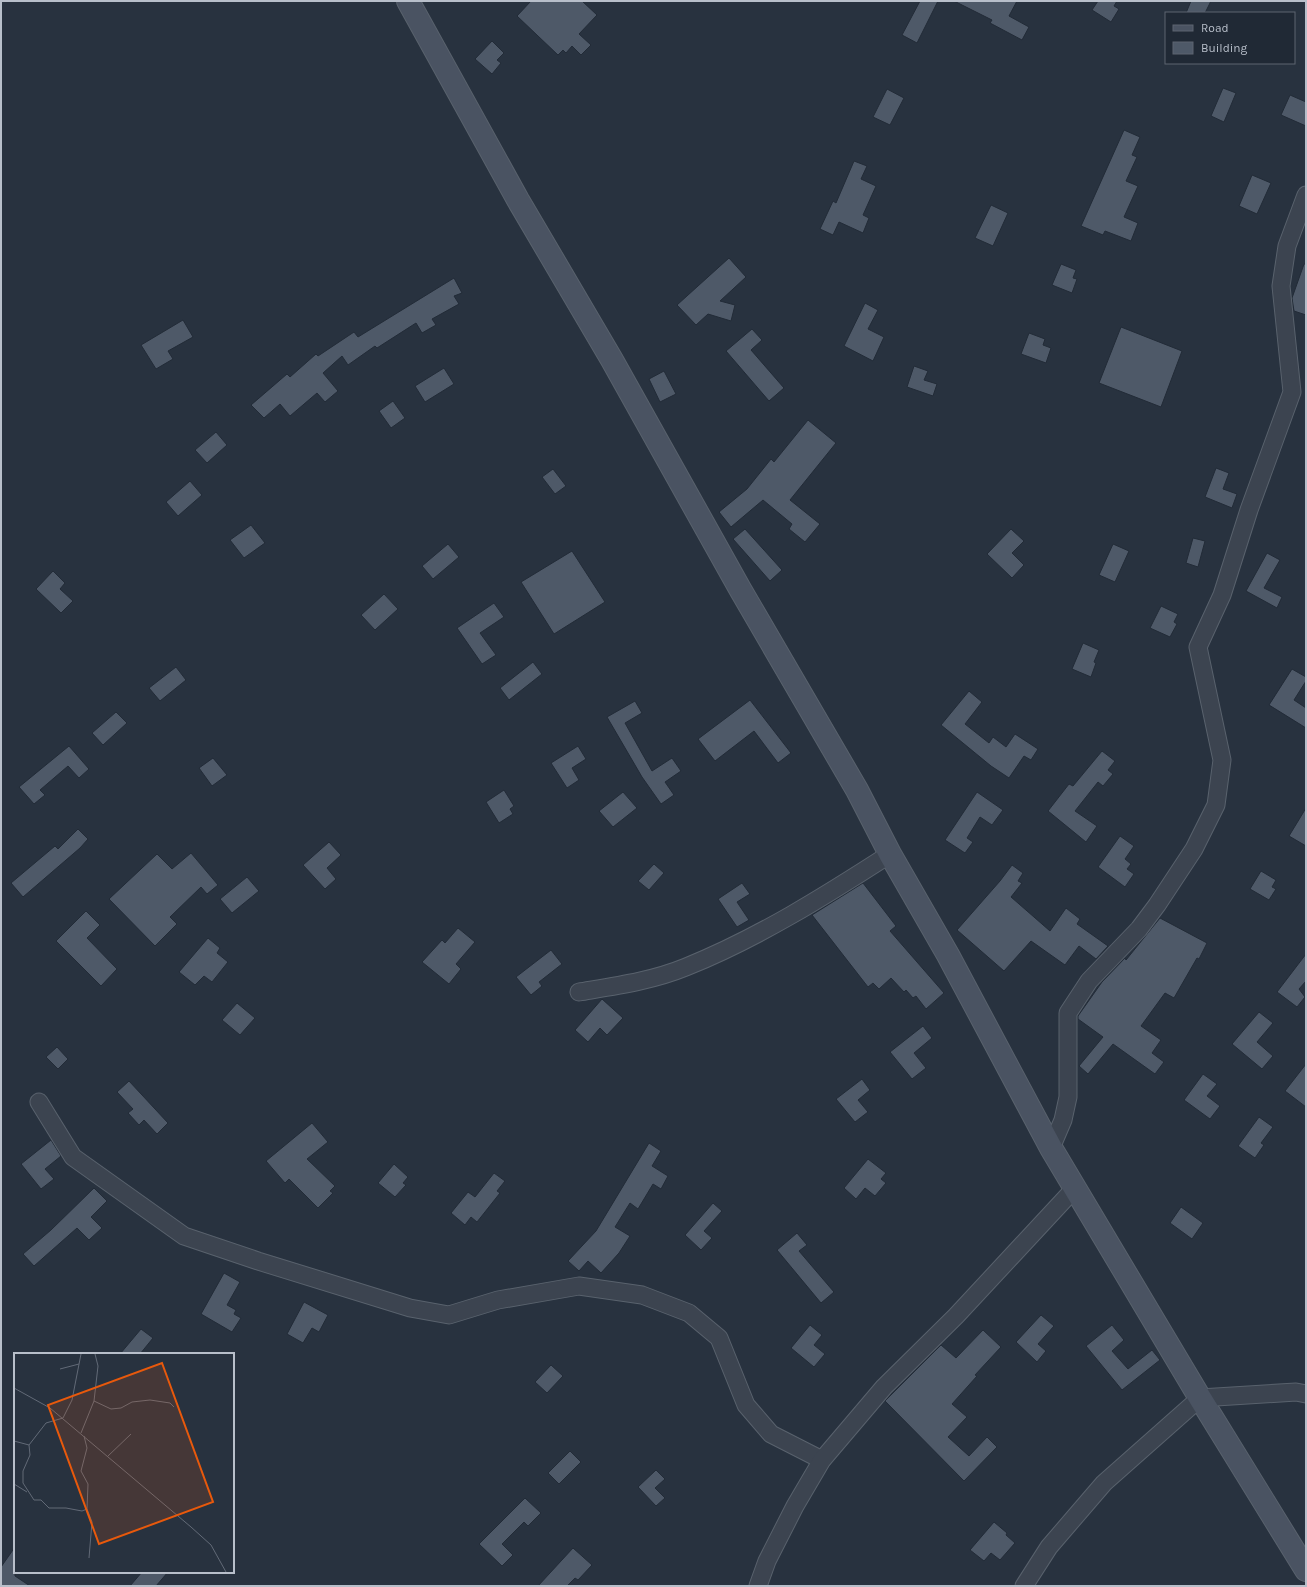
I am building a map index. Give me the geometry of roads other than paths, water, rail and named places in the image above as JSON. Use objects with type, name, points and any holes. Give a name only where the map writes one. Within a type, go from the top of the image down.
[{"type":"street","points":[[408,1],[518,200],[612,360],[740,589],[857,790],[890,854],[948,955],[1051,1148],[1200,1398],[1306,1570]]},
{"type":"street","points":[[1051,1148],[1063,1120],[1068,1097],[1068,1013],[1089,980],[1139,929],[1152,911],[1194,849],[1216,804],[1222,760],[1198,647],[1222,595],[1249,510],[1299,389],[1281,286],[1287,246],[1306,195]]},
{"type":"street","points":[[579,992],[636,982],[685,968],[810,906],[890,854]]},
{"type":"street","points":[[39,1102],[73,1157],[184,1236],[258,1261],[410,1308],[450,1315],[498,1300],[579,1286],[642,1295],[689,1313],[719,1338],[746,1406],[771,1434],[822,1460]]},
{"type":"street","points":[[758,1586],[767,1561],[822,1460],[884,1387],[956,1316],[1075,1188]]},
{"type":"street","points":[[1024,1586],[1049,1547],[1104,1483],[1200,1398],[1296,1392],[1306,1394]]}]
